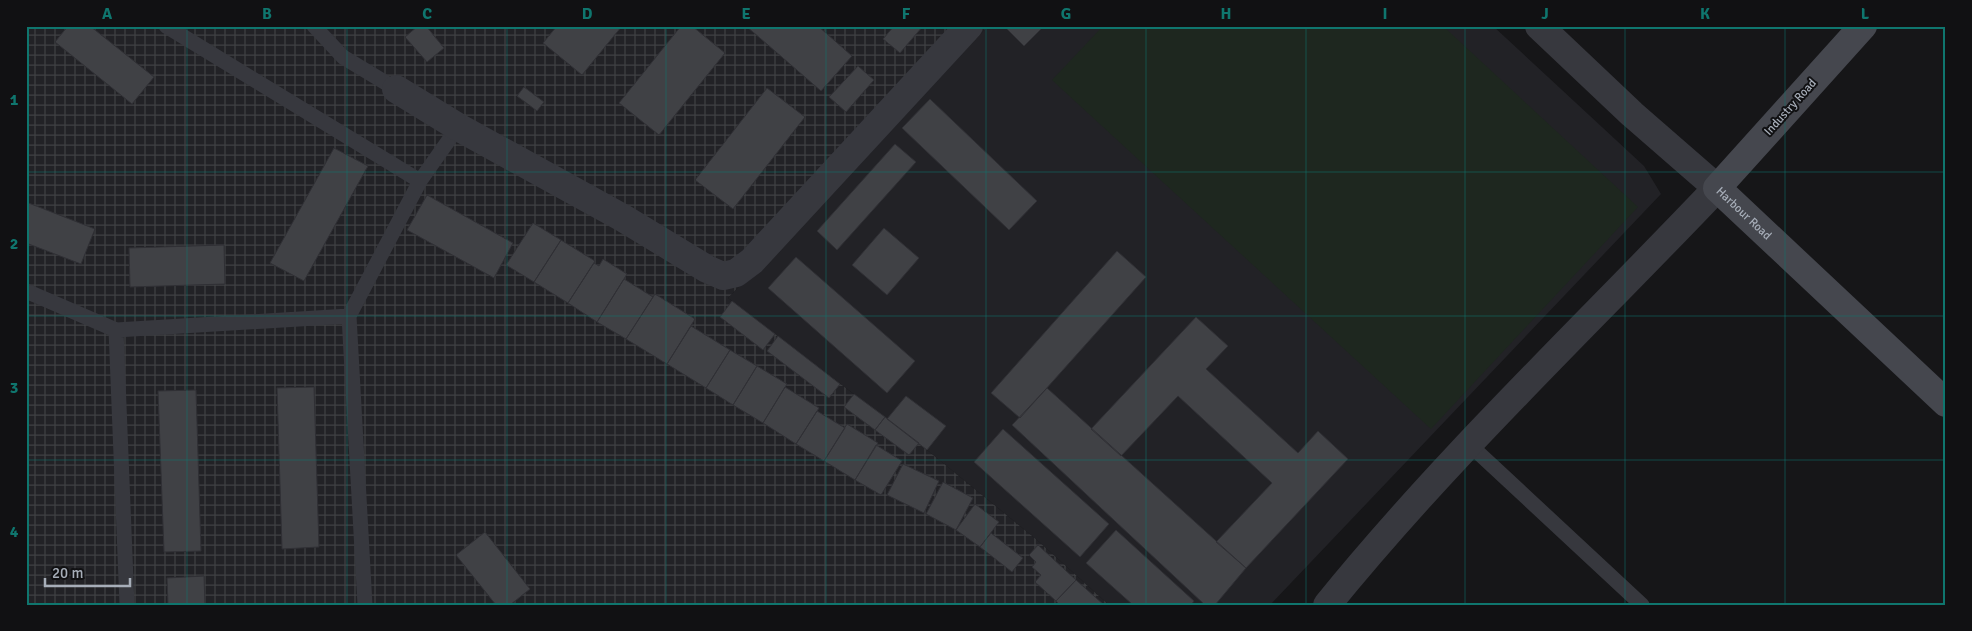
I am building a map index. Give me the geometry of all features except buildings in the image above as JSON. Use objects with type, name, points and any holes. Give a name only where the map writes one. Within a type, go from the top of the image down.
[{"type":"street","points":[[396,89],[458,127],[623,218],[707,269],[723,276],[736,273],[752,261],[969,26]]},
{"type":"street","name":"Harbour Road","points":[[1539,26],[1632,114],[1717,188],[1946,403]]},
{"type":"street","name":"Industry Road","points":[[1717,188],[1863,26]]},
{"type":"street","points":[[1327,605],[1424,494],[1717,188]]},
{"type":"lane","points":[[166,26],[420,181]]},
{"type":"lane","points":[[314,26],[343,57],[396,89]]},
{"type":"lane","points":[[365,605],[349,316],[420,181],[458,127]]},
{"type":"lane","points":[[26,291],[116,330],[349,316]]},
{"type":"lane","points":[[116,330],[127,605]]},
{"type":"lane","points":[[1470,445],[1642,605]]},
{"type":"shaded area","points":[[26,26],[988,26],[728,298],[927,450],[1037,540],[1109,605],[26,605]]},
{"type":"shaded area","points":[[988,26],[1493,26],[1644,166],[1661,194],[1270,605],[1109,605],[1037,540],[927,450],[728,298]]},
{"type":"shaded area","points":[[1103,26],[1443,26],[1638,207],[1431,429],[1052,80]]}]
